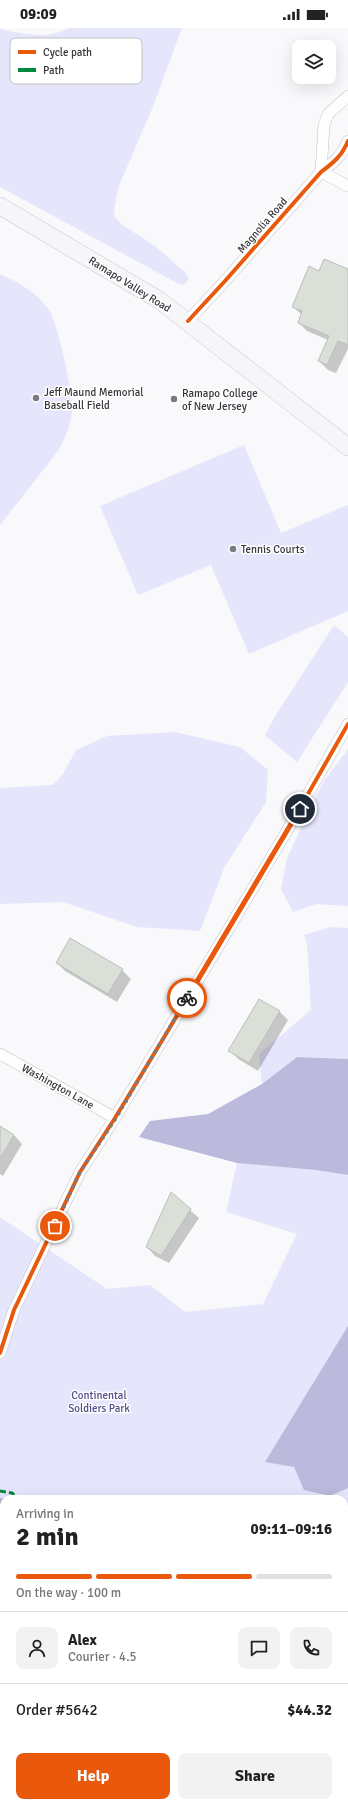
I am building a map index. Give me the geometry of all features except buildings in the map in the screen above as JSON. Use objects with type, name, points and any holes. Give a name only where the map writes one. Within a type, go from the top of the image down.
[{"type":"main road","name":"Ramapo Valley Road","points":[[0,206],[138,286],[188,321],[348,447]]},
{"type":"street","points":[[348,96],[328,114],[324,125],[321,172],[348,186]]},
{"type":"street","name":"Magnolia Road","points":[[188,321],[321,172],[337,160],[344,151],[348,141]]},
{"type":"street","points":[[0,1353],[14,1310],[80,1172],[116,1118],[284,836],[348,724]]},
{"type":"street","name":"Washington Lane","points":[[0,1054],[116,1118]]},
{"type":"green space","points":[[69,28],[182,28],[152,109],[118,188],[114,210],[115,217],[121,224],[155,246],[186,273],[189,279],[185,284],[179,284],[0,187],[0,29],[35,35],[60,32]]},
{"type":"green space","name":"Jeff Maund Memorial Baseball Field","points":[[0,274],[33,293],[49,310],[64,357],[70,387],[72,408],[68,430],[58,451],[0,525]]},
{"type":"green space","name":"Tennis Courts","points":[[244,445],[281,533],[348,505],[348,611],[249,654],[211,565],[138,595],[100,506]]},
{"type":"green space","points":[[334,625],[348,637],[348,682],[297,762],[265,735],[274,718]]},
{"type":"green space","points":[[175,732],[240,747],[268,770],[266,802],[224,868],[200,931],[137,927],[63,902],[0,904],[0,788],[53,785],[63,774],[76,750],[107,736]]},
{"type":"green space","points":[[348,749],[348,906],[316,904],[293,912],[281,889],[287,858],[322,784]]},
{"type":"green space","points":[[331,927],[348,928],[348,1059],[297,1057],[262,1084],[259,1054],[311,1010],[307,943],[304,935]]},
{"type":"green space","name":"Continental Soldiers Park","points":[[237,1163],[315,1170],[348,1175],[348,1495],[0,1495],[0,1217],[107,1289],[150,1285],[185,1312],[263,1304],[297,1234],[226,1212]]},
{"type":"shaded area","points":[[297,1057],[348,1059],[348,1175],[315,1170],[237,1163],[139,1137],[150,1121],[208,1114],[262,1084]]},
{"type":"shaded area","points":[[348,1326],[348,1488],[332,1495],[304,1490],[294,1467],[265,1462]]},
{"type":"marked path","points":[[0,1491],[12,1493],[14,1495]]},
{"type":"cycle path","points":[[188,321],[321,172],[337,159],[348,141]]},
{"type":"cycle path","points":[[0,1353],[14,1310],[80,1172],[163,1039],[284,836],[348,724]]},
{"type":"way so far","points":[[55,1226],[80,1172],[116,1118],[187,998]]},
{"type":"place","name":"Jeff Maund Memorial Baseball Field","points":[[36,398]]},
{"type":"place","name":"Ramapo College of New Jersey","points":[[174,399]]},
{"type":"place","name":"Tennis Courts","points":[[233,549]]},
{"type":"route","points":[[187,998],[300,809]]}]
